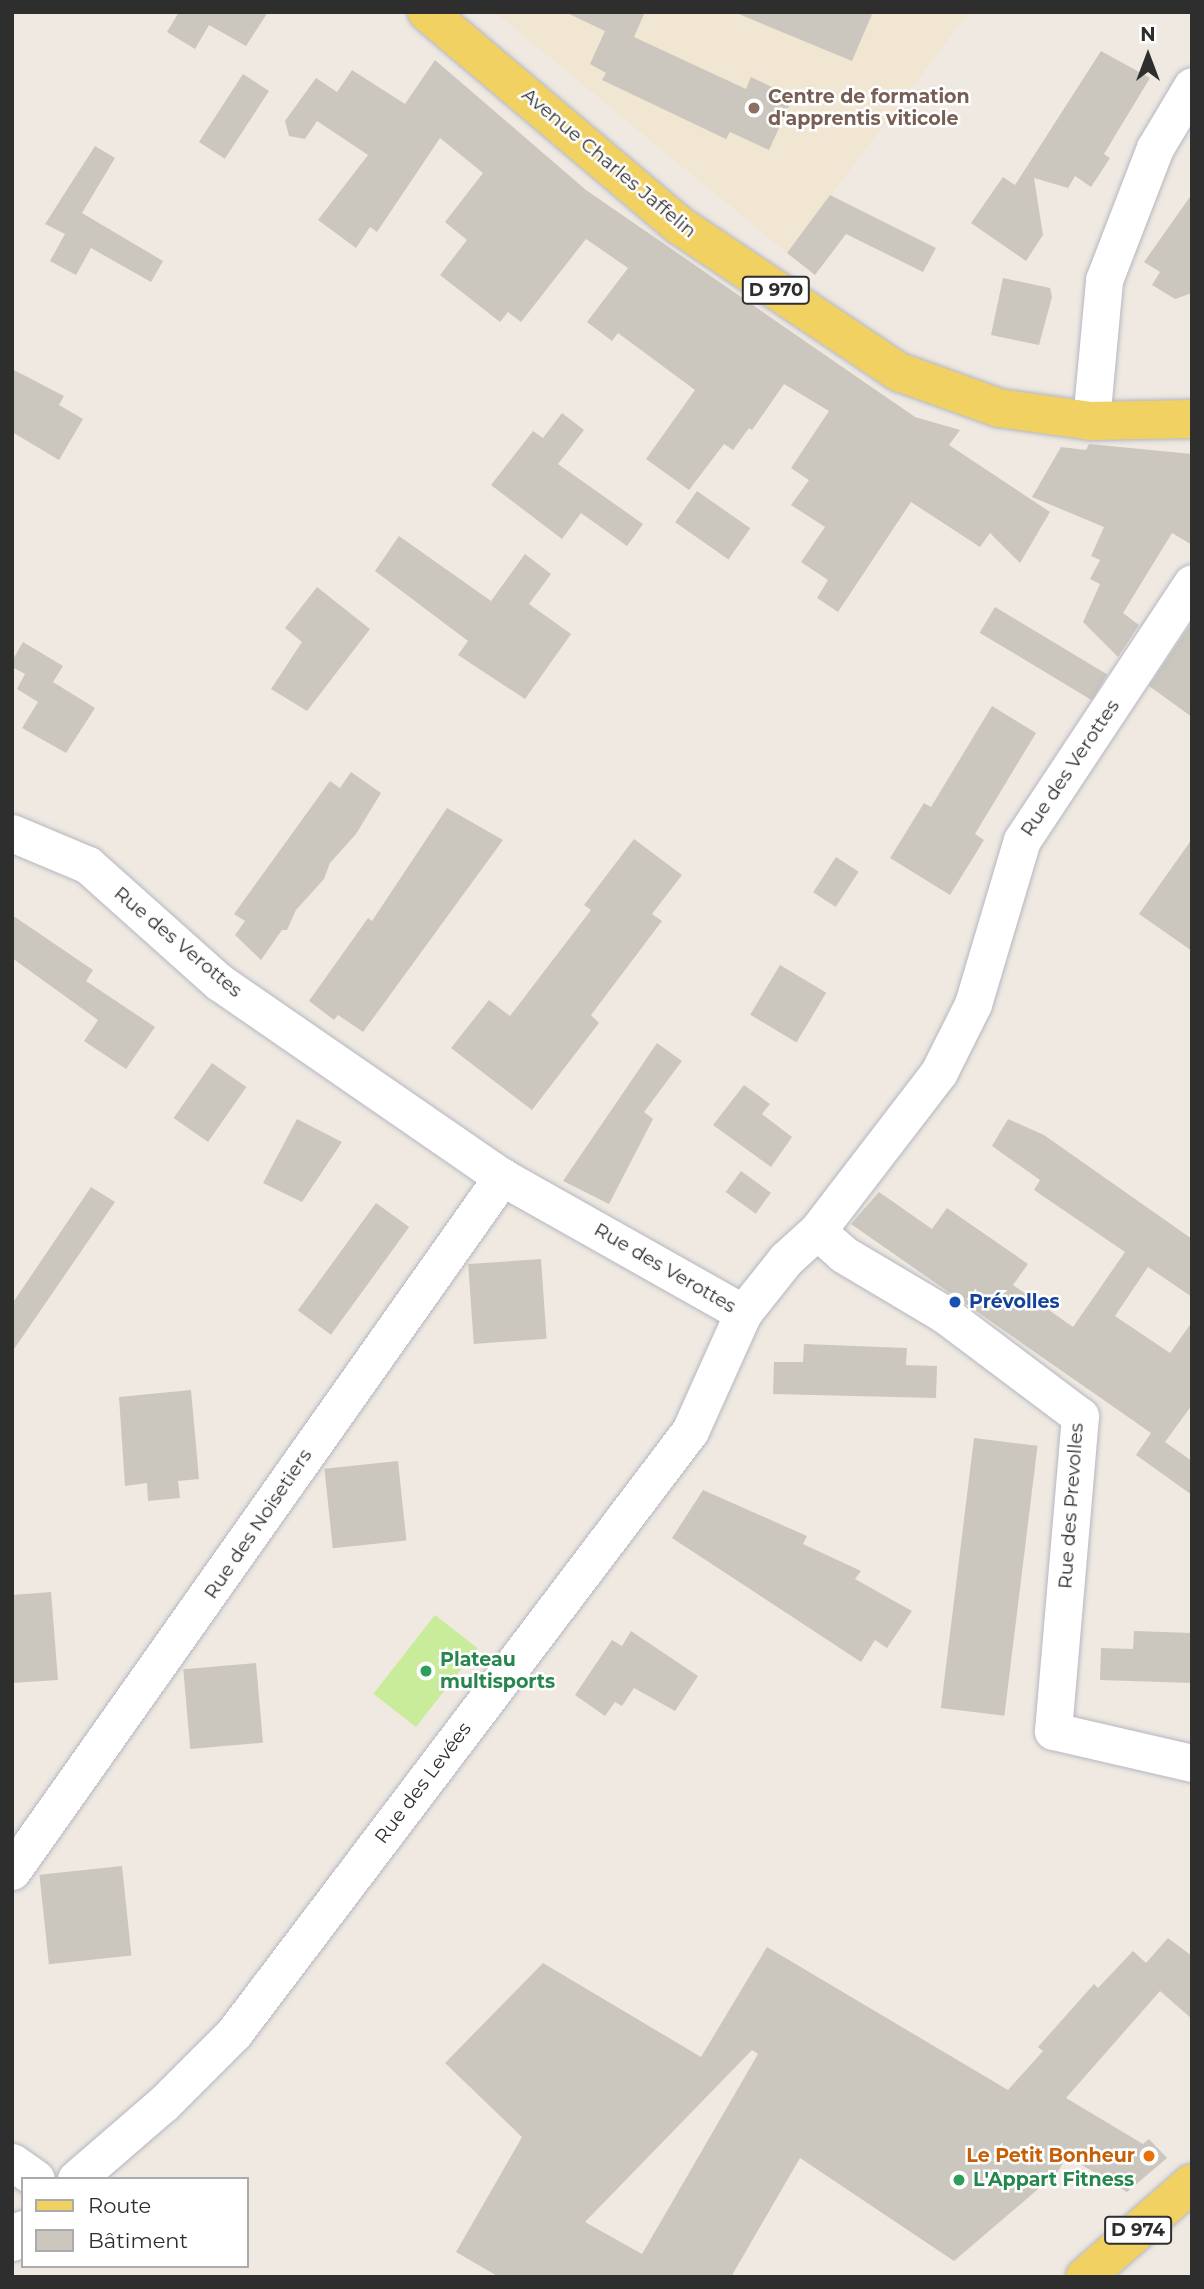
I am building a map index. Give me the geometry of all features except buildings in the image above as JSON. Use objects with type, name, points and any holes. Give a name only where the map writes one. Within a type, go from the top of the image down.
[{"type":"main road","name":"Avenue Charles Jaffelin","points":[[426,12],[679,225],[899,372],[999,408],[1091,421],[1192,419]]},
{"type":"main road","name":"D 974","points":[[1085,2277],[1192,2183]]},
{"type":"street","points":[[1091,421],[1104,280],[1156,148],[1192,86]]},
{"type":"street","name":"Rue des Verottes","points":[[12,833],[88,865],[219,982],[502,1177],[743,1313],[786,1259],[817,1231],[939,1072],[973,1004],[1021,840],[1192,583]]},
{"type":"street","name":"Rue des Noisetiers","points":[[12,1871],[502,1177]]},
{"type":"street","name":"Rue des Prevolles","points":[[817,1231],[843,1254],[944,1314],[1080,1416],[1053,1731],[1192,1763]]},
{"type":"street","name":"Rue des Levées","points":[[78,2177],[163,2104],[234,2033],[690,1431],[743,1313]]},
{"type":"street","points":[[12,2162],[33,2177]]},
{"type":"shaded area","name":"Centre de formation d'apprentis viticole","points":[[495,12],[969,12],[787,253]]},
{"type":"green space","name":"Plateau multisports","points":[[435,1615],[478,1648],[416,1727],[373,1694]]},
{"type":"place","name":"Centre de formation d'apprentis viticole","points":[[754,108]]},
{"type":"place","name":"Prévolles","points":[[955,1302]]},
{"type":"place","name":"Plateau multisports","points":[[426,1671]]},
{"type":"place","name":"Le Petit Bonheur","points":[[1149,2156]]},
{"type":"place","name":"L'Appart Fitness","points":[[959,2180]]}]
